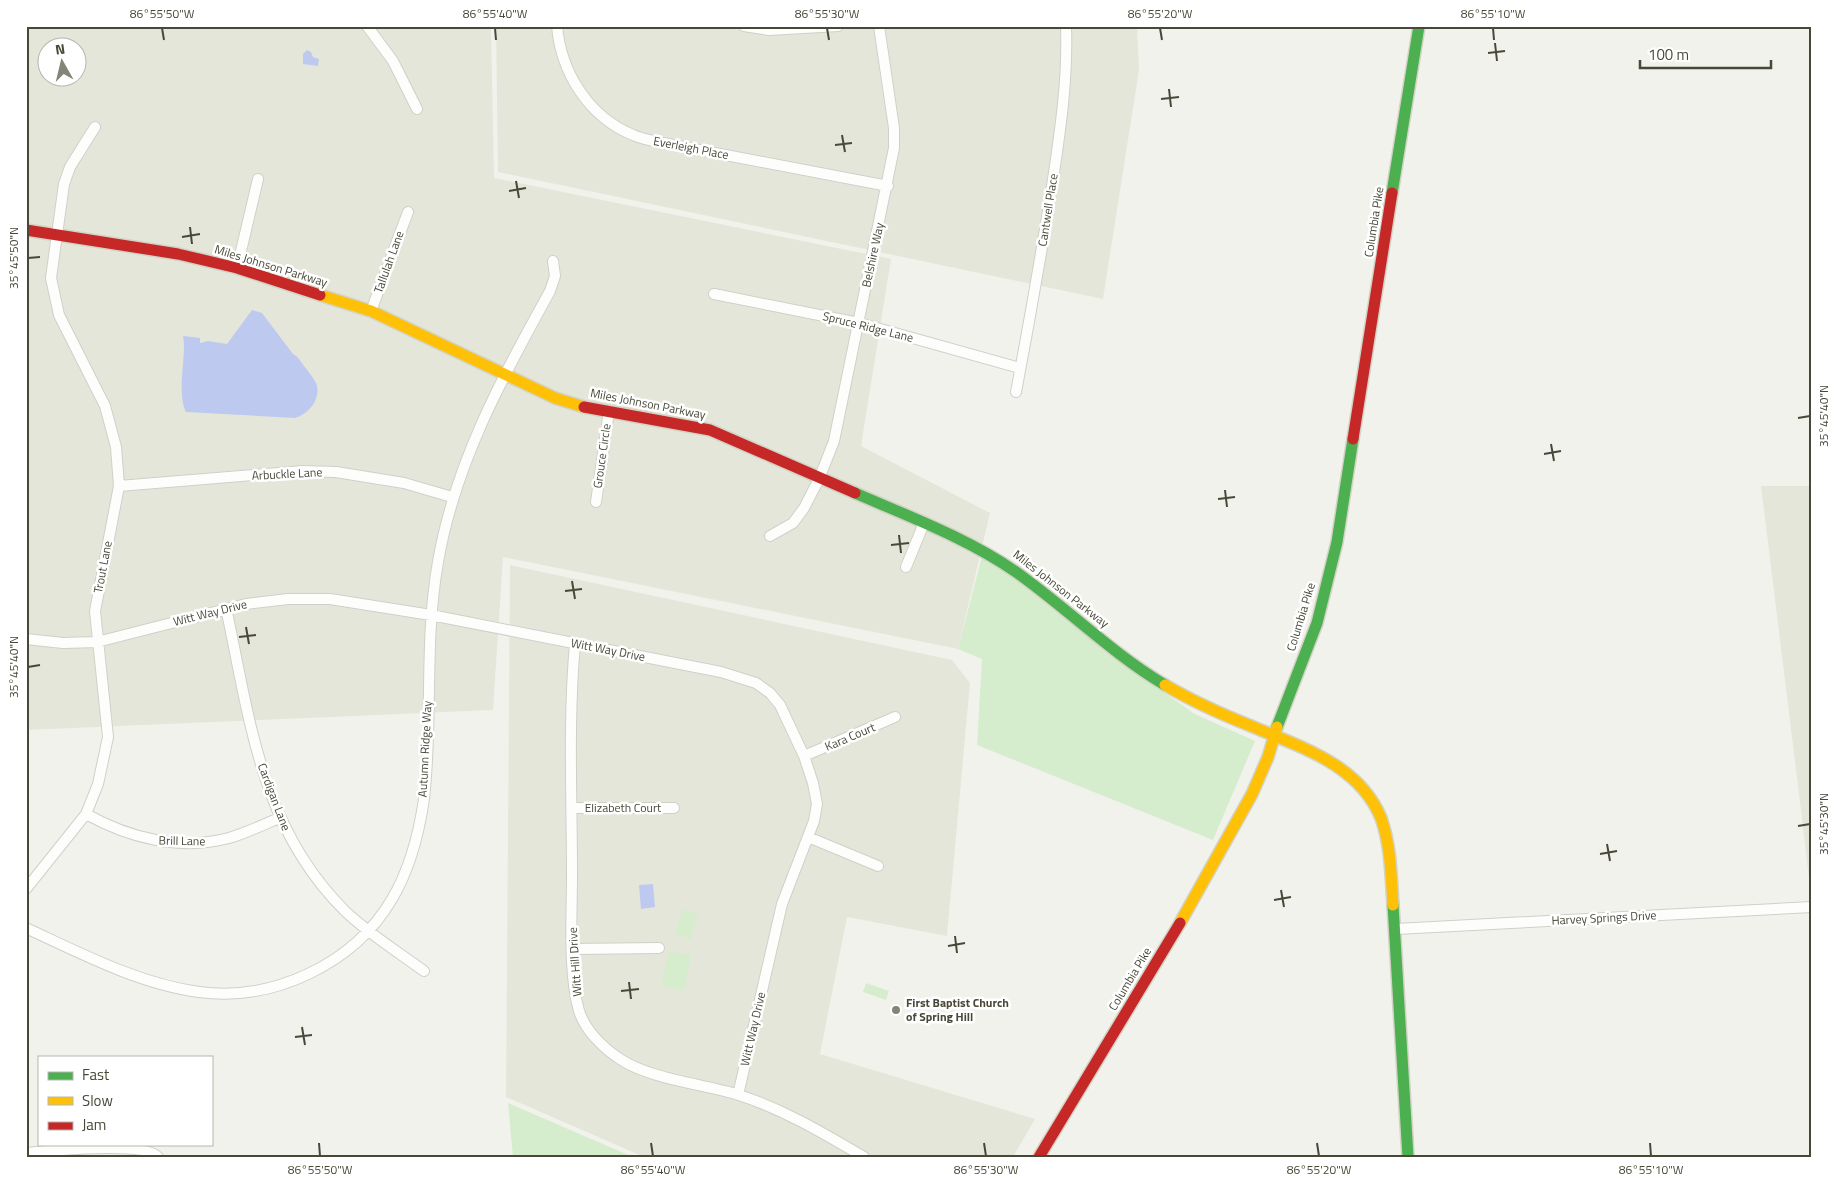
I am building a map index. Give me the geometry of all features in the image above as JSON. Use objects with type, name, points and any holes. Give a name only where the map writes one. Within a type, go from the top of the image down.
[{"type":"main road","name":"Columbia Pike","points":[[1039,1157],[1172,937],[1252,794],[1268,757],[1274,735],[1317,623],[1337,542],[1419,26]]},
{"type":"main road","name":"Miles Johnson Parkway","points":[[26,230],[178,254],[237,268],[371,312],[504,375],[567,402],[710,430],[924,523],[998,558],[1153,678],[1189,698],[1315,752],[1333,762],[1351,776],[1375,806],[1386,837],[1396,929],[1408,1157]]},
{"type":"street","points":[[367,26],[393,61],[417,109]]},
{"type":"street","name":"Everleigh Place","points":[[557,26],[564,62],[583,97],[608,120],[633,135],[663,143],[888,186]]},
{"type":"street","points":[[744,26],[768,30],[838,26]]},
{"type":"street","name":"Belshire Way","points":[[770,536],[793,523],[819,479],[839,421],[894,149],[894,128],[878,26]]},
{"type":"street","name":"Cantwell Place","points":[[1016,392],[1038,274],[1058,144],[1067,61],[1066,26]]},
{"type":"street","name":"Trout Lane","points":[[26,889],[86,814],[98,784],[108,737],[97,642],[97,598],[119,486],[116,447],[104,406],[63,325],[56,306],[51,278],[64,184],[70,167],[95,127]]},
{"type":"street","points":[[237,268],[258,179]]},
{"type":"street","name":"Tallulah Lane","points":[[371,312],[408,212]]},
{"type":"street","name":"Autumn Ridge Way","points":[[26,928],[128,972],[175,988],[221,994],[258,990],[308,975],[342,953],[367,930],[393,898],[410,860],[424,799],[431,615],[438,562],[452,497],[474,438],[504,375],[550,291],[555,276],[553,261]]},
{"type":"street","name":"Spruce Ridge Lane","points":[[714,294],[859,323],[1020,368]]},
{"type":"street","name":"Grouce Circle","points":[[596,502],[609,411]]},
{"type":"street","name":"Arbuckle Lane","points":[[119,486],[303,471],[336,472],[404,483],[452,497]]},
{"type":"street","points":[[906,567],[924,523]]},
{"type":"street","name":"Witt Way Drive","points":[[26,639],[63,643],[97,642],[226,608],[288,599],[330,599],[431,615],[720,672],[756,683],[770,693],[780,705],[804,756],[816,793],[816,813],[782,904],[738,1095]]},
{"type":"street","name":"Cardigan Lane","points":[[226,608],[261,767],[279,818],[318,880],[347,912],[367,930],[424,971]]},
{"type":"street","name":"Witt Hill Drive","points":[[575,644],[571,694],[573,949],[574,990],[582,1019],[594,1036],[619,1059],[641,1069],[738,1095],[793,1115],[864,1157]]},
{"type":"street","name":"Kara Court","points":[[804,756],[895,717]]},
{"type":"street","name":"Elizabeth Court","points":[[572,808],[674,808]]},
{"type":"street","name":"Brill Lane","points":[[86,814],[121,831],[164,842],[205,842],[230,838],[279,818]]},
{"type":"street","points":[[808,837],[878,866]]},
{"type":"street","name":"Harvey Springs Drive","points":[[1396,929],[1812,907]]},
{"type":"street","points":[[573,949],[659,948]]},
{"type":"street","points":[[26,1153],[129,1148],[152,1151],[158,1157]]},
{"type":"shaded area","points":[[26,26],[491,26],[494,178],[891,259],[861,446],[990,513],[958,649],[503,557],[493,710],[26,730]]},
{"type":"shaded area","points":[[496,26],[1137,26],[1139,70],[1103,299],[498,172]]},
{"type":"shaded area","points":[[1761,486],[1812,486],[1812,905],[1801,810]]},
{"type":"shaded area","points":[[510,565],[952,660],[970,683],[947,936],[847,917],[820,1054],[1035,1119],[1013,1157],[644,1157],[506,1097]]},
{"type":"green space","points":[[982,556],[1005,569],[1107,653],[1195,714],[1255,741],[1213,840],[977,745],[982,659],[958,649]]},
{"type":"green space","points":[[682,909],[698,914],[691,939],[675,934]]},
{"type":"green space","points":[[669,951],[691,955],[684,991],[661,986]]},
{"type":"green space","points":[[866,983],[889,991],[886,1000],[863,992]]},
{"type":"green space","points":[[508,1103],[633,1157],[513,1157]]},
{"type":"water","points":[[307,50],[311,52],[313,57],[319,59],[318,66],[303,64],[303,54]]},
{"type":"water","points":[[252,310],[262,313],[316,383],[317,394],[313,405],[305,413],[295,418],[186,412],[182,394],[183,336],[200,338],[200,343],[208,341],[227,344]]},
{"type":"water","points":[[653,884],[655,907],[641,909],[639,885]]},
{"type":"traffic: fast","points":[[1392,193],[1419,26]]},
{"type":"traffic: fast","points":[[1277,727],[1317,623],[1337,542],[1353,439]]},
{"type":"traffic: fast","points":[[855,493],[958,538],[997,560],[1035,586],[1126,659],[1165,685]]},
{"type":"traffic: fast","points":[[1393,905],[1408,1157]]},
{"type":"traffic: slow","points":[[320,295],[371,311],[555,398],[584,407]]},
{"type":"traffic: slow","points":[[1165,685],[1218,712],[1308,750],[1343,771],[1358,784],[1371,799],[1381,818],[1387,839],[1393,905]]},
{"type":"traffic: slow","points":[[1180,923],[1252,794],[1268,757],[1277,727]]},
{"type":"traffic: jam","points":[[1353,439],[1392,193]]},
{"type":"traffic: jam","points":[[26,230],[178,254],[237,268],[320,295]]},
{"type":"traffic: jam","points":[[584,407],[710,430],[855,493]]},
{"type":"traffic: jam","points":[[1039,1157],[1180,923]]},
{"type":"place","name":"First Baptist Church of Spring Hill","points":[[896,1010]]}]
